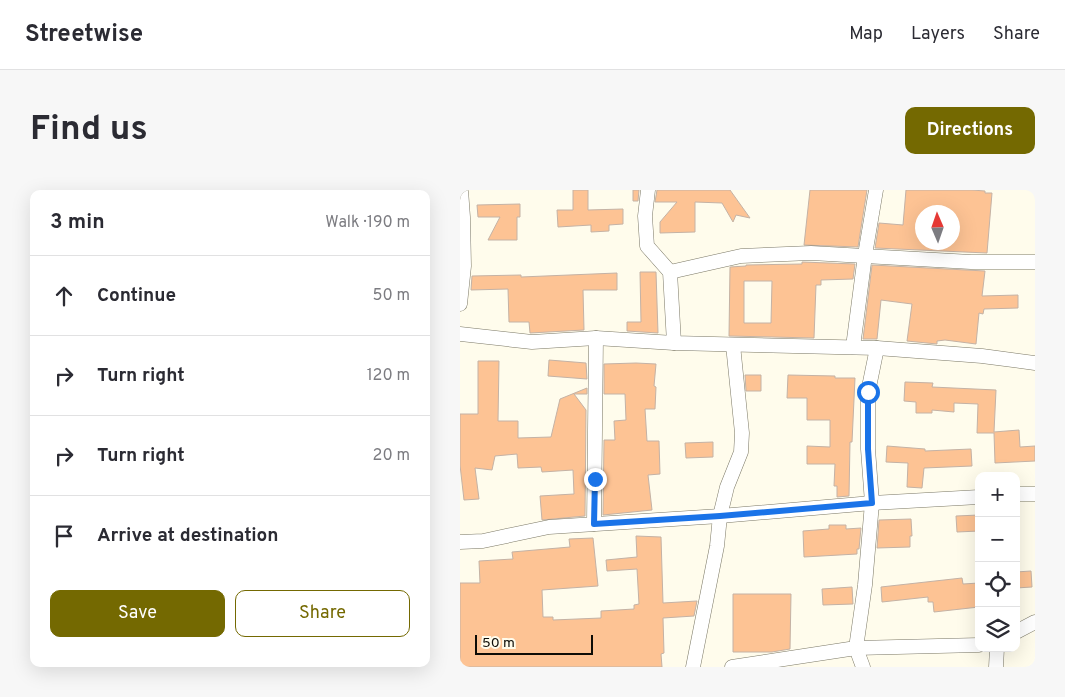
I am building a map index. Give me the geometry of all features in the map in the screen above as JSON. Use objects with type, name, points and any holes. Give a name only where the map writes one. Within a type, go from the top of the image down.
[{"type":"street","points":[[460,190],[463,217],[464,266],[460,304]]},
{"type":"street","points":[[648,190],[645,216],[647,246],[670,272],[674,343]]},
{"type":"street","points":[[853,348],[865,255],[876,190]]},
{"type":"street","points":[[670,272],[741,256],[812,253],[971,262],[1035,262]]},
{"type":"street","points":[[460,334],[532,342],[596,338],[674,343],[877,348],[982,356],[1035,363]]},
{"type":"street","points":[[594,524],[596,338]]},
{"type":"street","points":[[693,667],[718,546],[720,516],[727,487],[741,452],[742,433],[733,345]]},
{"type":"street","points":[[863,667],[856,648],[865,585],[872,503],[868,449],[868,399],[877,348]]},
{"type":"street","points":[[1020,494],[1035,494]]},
{"type":"street","points":[[460,542],[483,541],[549,527],[975,496]]},
{"type":"street","points":[[1020,630],[1035,622]]},
{"type":"street","points":[[732,667],[856,648],[975,645]]},
{"type":"street","points":[[996,667],[997,652]]},
{"type":"building","points":[[573,190],[588,190],[588,210],[623,209],[623,224],[609,225],[609,231],[591,232],[591,225],[558,227],[557,210],[573,210]]},
{"type":"building","points":[[633,190],[639,190],[638,201],[633,201]]},
{"type":"building","points":[[657,190],[730,190],[750,218],[736,215],[733,222],[722,203],[695,202],[695,232],[660,233],[660,222],[677,202],[655,202]]},
{"type":"building","points":[[810,190],[867,190],[858,247],[804,245]]},
{"type":"building","points":[[906,190],[972,190],[992,193],[987,253],[920,250],[960,250],[960,205],[915,205],[915,250],[875,248],[879,223],[903,225]]},
{"type":"building","points":[[520,204],[520,217],[517,217],[517,240],[488,240],[500,217],[478,217],[477,205]]},
{"type":"building","points":[[802,262],[855,264],[853,279],[821,280],[821,285],[816,285],[814,338],[729,336],[730,267],[802,264]],"holes":[[[744,281],[772,281],[771,323],[744,323]]]},
{"type":"building","points":[[872,265],[985,271],[982,296],[1018,295],[1018,308],[984,309],[983,314],[979,313],[976,344],[945,340],[937,341],[937,344],[907,341],[912,304],[881,300],[877,339],[863,339]]},
{"type":"building","points":[[640,272],[656,272],[658,333],[627,331],[627,322],[641,322]]},
{"type":"building","points":[[617,273],[617,290],[583,290],[584,330],[530,333],[529,322],[509,322],[508,289],[471,290],[472,276],[521,275],[521,277]]},
{"type":"building","points":[[549,360],[586,363],[587,379],[548,376]]},
{"type":"building","points":[[478,361],[499,361],[498,421],[518,421],[518,438],[551,437],[560,399],[587,388],[587,394],[574,394],[586,410],[585,516],[542,520],[540,496],[574,494],[573,470],[542,472],[541,467],[518,468],[517,454],[495,456],[492,470],[475,468],[479,499],[464,500],[460,465],[460,414],[478,414]]},
{"type":"building","points":[[604,364],[656,364],[654,386],[656,387],[655,409],[645,409],[647,441],[659,441],[660,474],[648,475],[652,510],[603,515],[604,440],[615,440],[614,421],[626,420],[625,394],[604,394]]},
{"type":"building","points":[[745,375],[761,375],[761,391],[746,391]]},
{"type":"building","points":[[788,375],[855,378],[852,442],[850,442],[849,496],[837,497],[837,486],[834,486],[835,464],[807,464],[807,446],[830,447],[830,420],[807,420],[807,398],[787,398]]},
{"type":"building","points":[[905,382],[933,383],[932,387],[996,390],[994,432],[1019,430],[1020,447],[1035,446],[1035,461],[995,463],[994,433],[977,433],[978,404],[954,403],[954,412],[932,410],[932,413],[916,413],[916,402],[904,401]]},
{"type":"building","points":[[713,442],[713,457],[686,458],[685,443]]},
{"type":"building","points":[[887,446],[925,449],[925,451],[971,449],[972,466],[924,468],[922,488],[907,487],[908,463],[886,462]]},
{"type":"building","points":[[975,515],[975,531],[957,532],[956,516]]},
{"type":"building","points":[[911,519],[912,536],[910,536],[910,547],[877,548],[879,520]]},
{"type":"building","points":[[829,525],[846,525],[846,529],[861,528],[857,554],[804,557],[803,531],[829,529]]},
{"type":"building","points":[[636,536],[661,537],[663,603],[697,601],[694,616],[663,618],[664,653],[661,654],[662,667],[460,667],[460,583],[480,583],[479,561],[513,559],[512,552],[570,547],[569,539],[593,538],[598,586],[542,590],[543,617],[553,617],[553,620],[601,618],[601,611],[634,609],[634,605],[639,604],[637,569],[607,571],[606,560],[637,557]]},
{"type":"building","points":[[1031,571],[1032,587],[1020,588],[1020,572]]},
{"type":"building","points":[[962,578],[963,584],[975,583],[975,607],[934,612],[933,602],[928,602],[928,597],[882,602],[881,587]]},
{"type":"building","points":[[852,587],[853,604],[823,605],[822,589]]},
{"type":"building","points":[[733,594],[791,594],[790,649],[772,652],[733,652]]},
{"type":"route","points":[[595,479],[594,524],[720,516],[872,503],[868,449],[868,392]]}]
